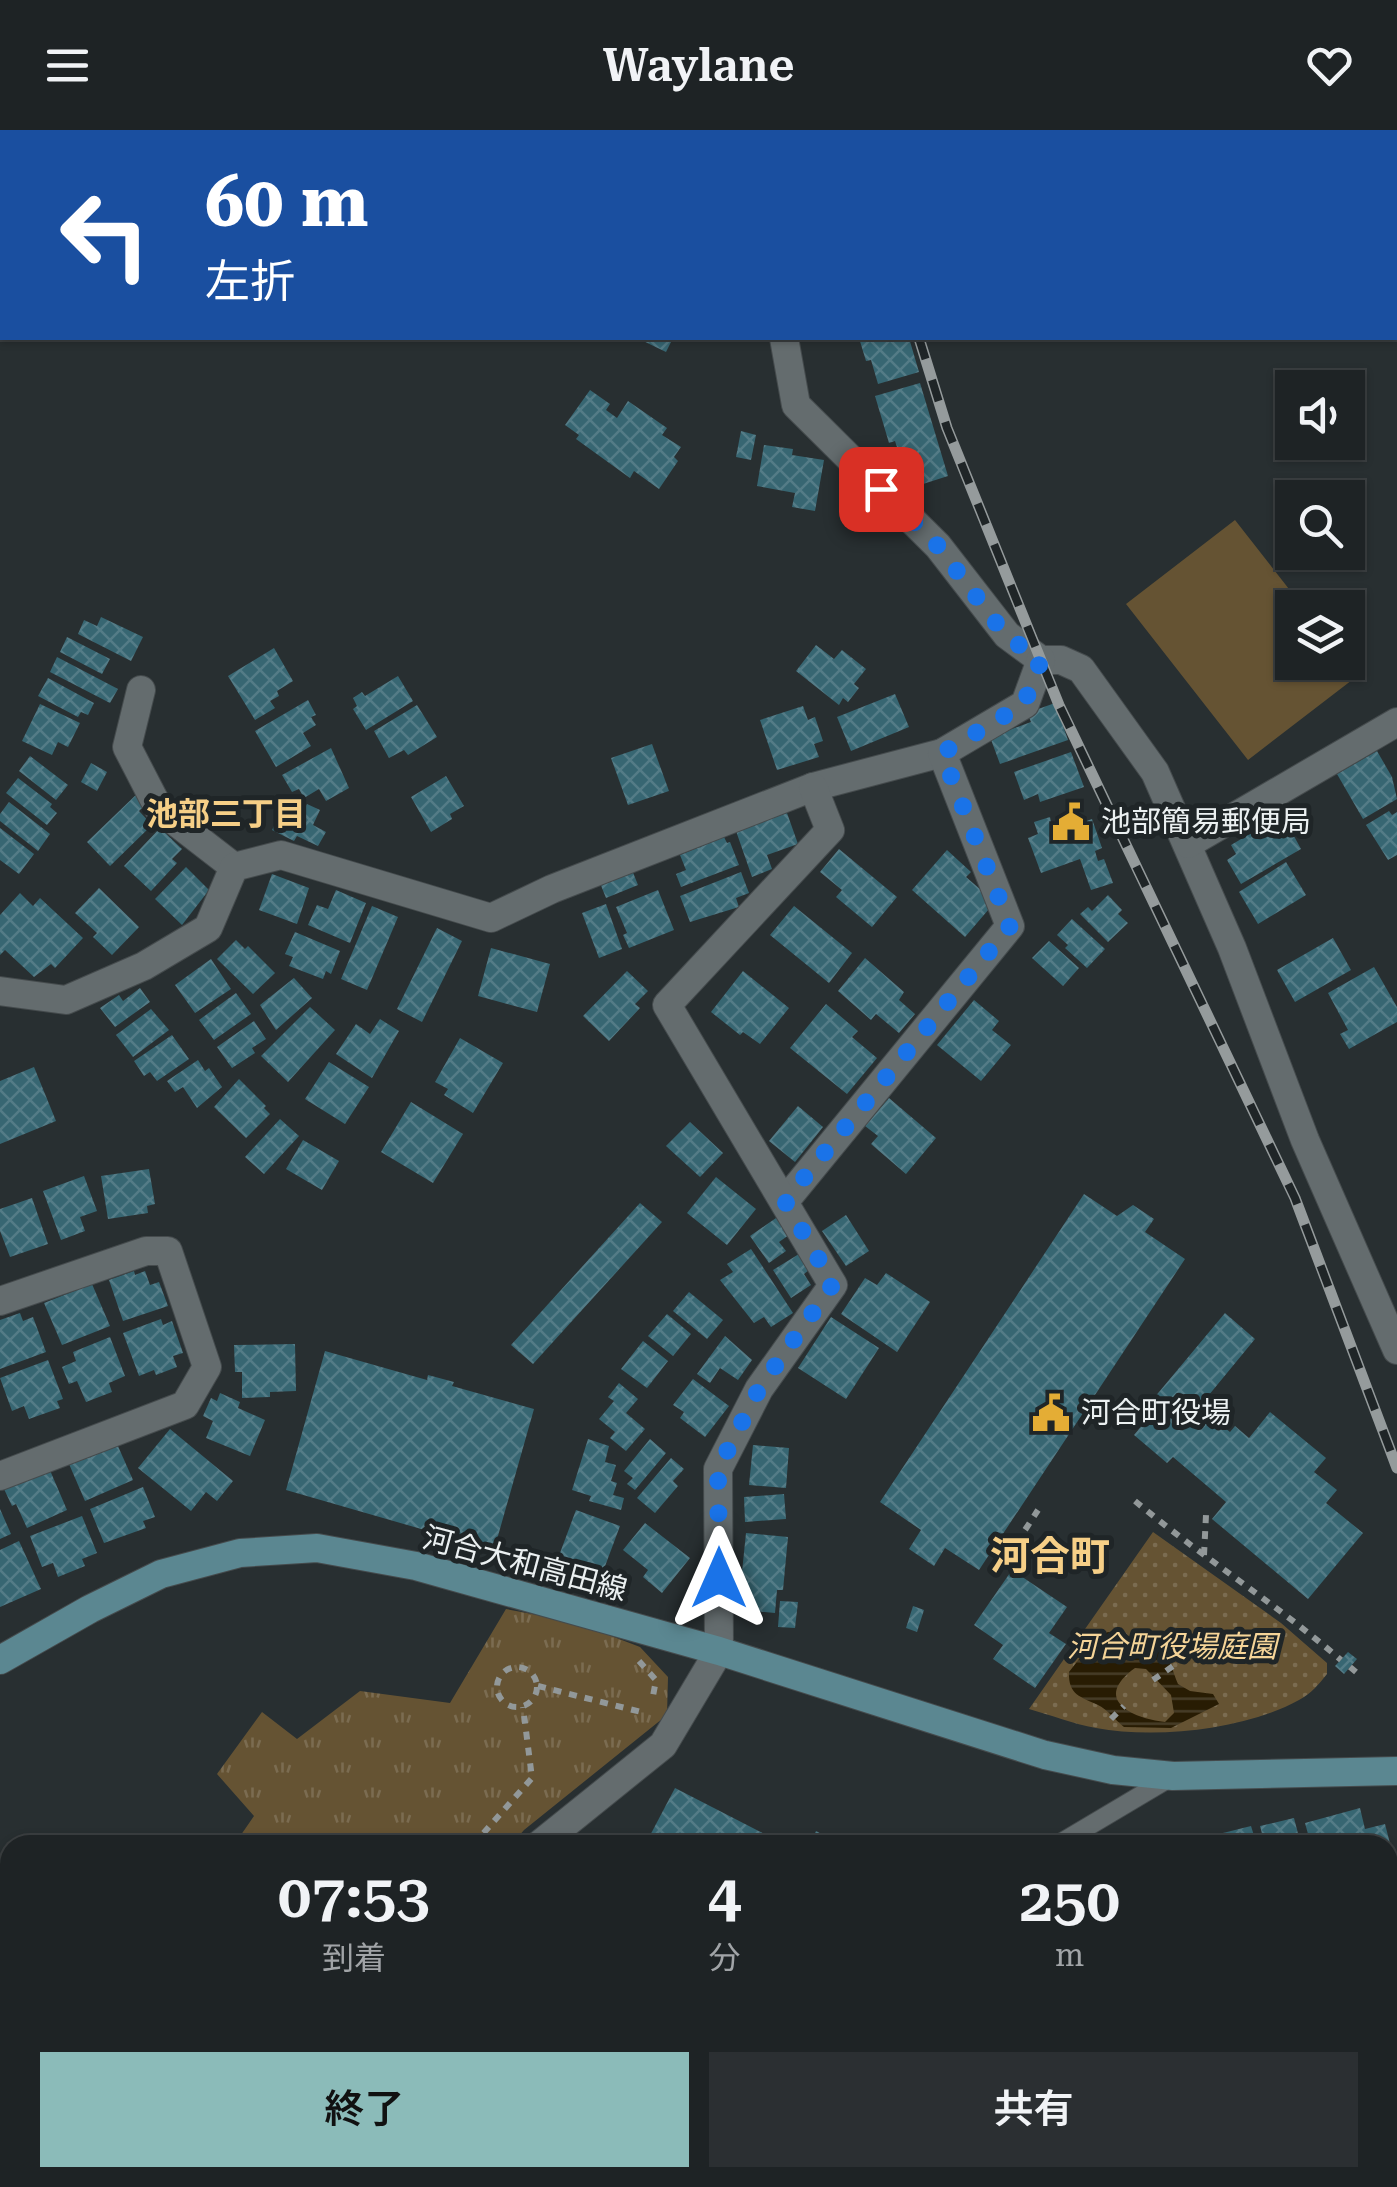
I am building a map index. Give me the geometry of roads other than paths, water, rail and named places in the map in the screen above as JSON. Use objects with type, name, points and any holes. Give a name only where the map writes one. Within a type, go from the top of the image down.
[{"type":"main road","name":"河合大和高田線","points":[[0,1660],[161,1574],[240,1553],[318,1548],[416,1566],[719,1651],[1045,1755],[1113,1770],[1173,1776],[1397,1771]]},
{"type":"street","points":[[784,340],[796,405],[938,546],[1006,636],[1041,660],[1061,660],[1081,669],[1155,772],[1232,948],[1305,1140],[1397,1350]]},
{"type":"street","points":[[234,867],[281,855],[491,918],[552,889],[813,787],[942,753],[1024,704],[1041,660]]},
{"type":"street","points":[[141,690],[127,747],[158,810],[234,867]]},
{"type":"street","points":[[1188,844],[1397,722]]},
{"type":"street","points":[[785,1201],[1010,926],[942,753]]},
{"type":"street","points":[[551,1835],[663,1745],[719,1651],[718,1469],[759,1389],[833,1284],[668,1004],[830,830],[813,787]]},
{"type":"street","points":[[0,991],[66,1000],[144,966],[208,928],[234,867]]},
{"type":"street","points":[[0,1301],[146,1251],[168,1250],[207,1367],[185,1405],[0,1476]]},
{"type":"lane","points":[[1074,1835],[1173,1776]]},
{"type":"railway","points":[[920,340],[947,428],[1059,705],[1295,1198],[1397,1468]]},
{"type":"place","name":"池部簡易郵便局","points":[[1071,822]]},
{"type":"place","name":"河合町役場","points":[[1051,1413]]},
{"type":"district","name":"池部三丁目","points":[[226,814]]},
{"type":"district","name":"河合町","points":[[1050,1556]]},
{"type":"park label","name":"河合町役場庭園","points":[[1172,1647]]}]
